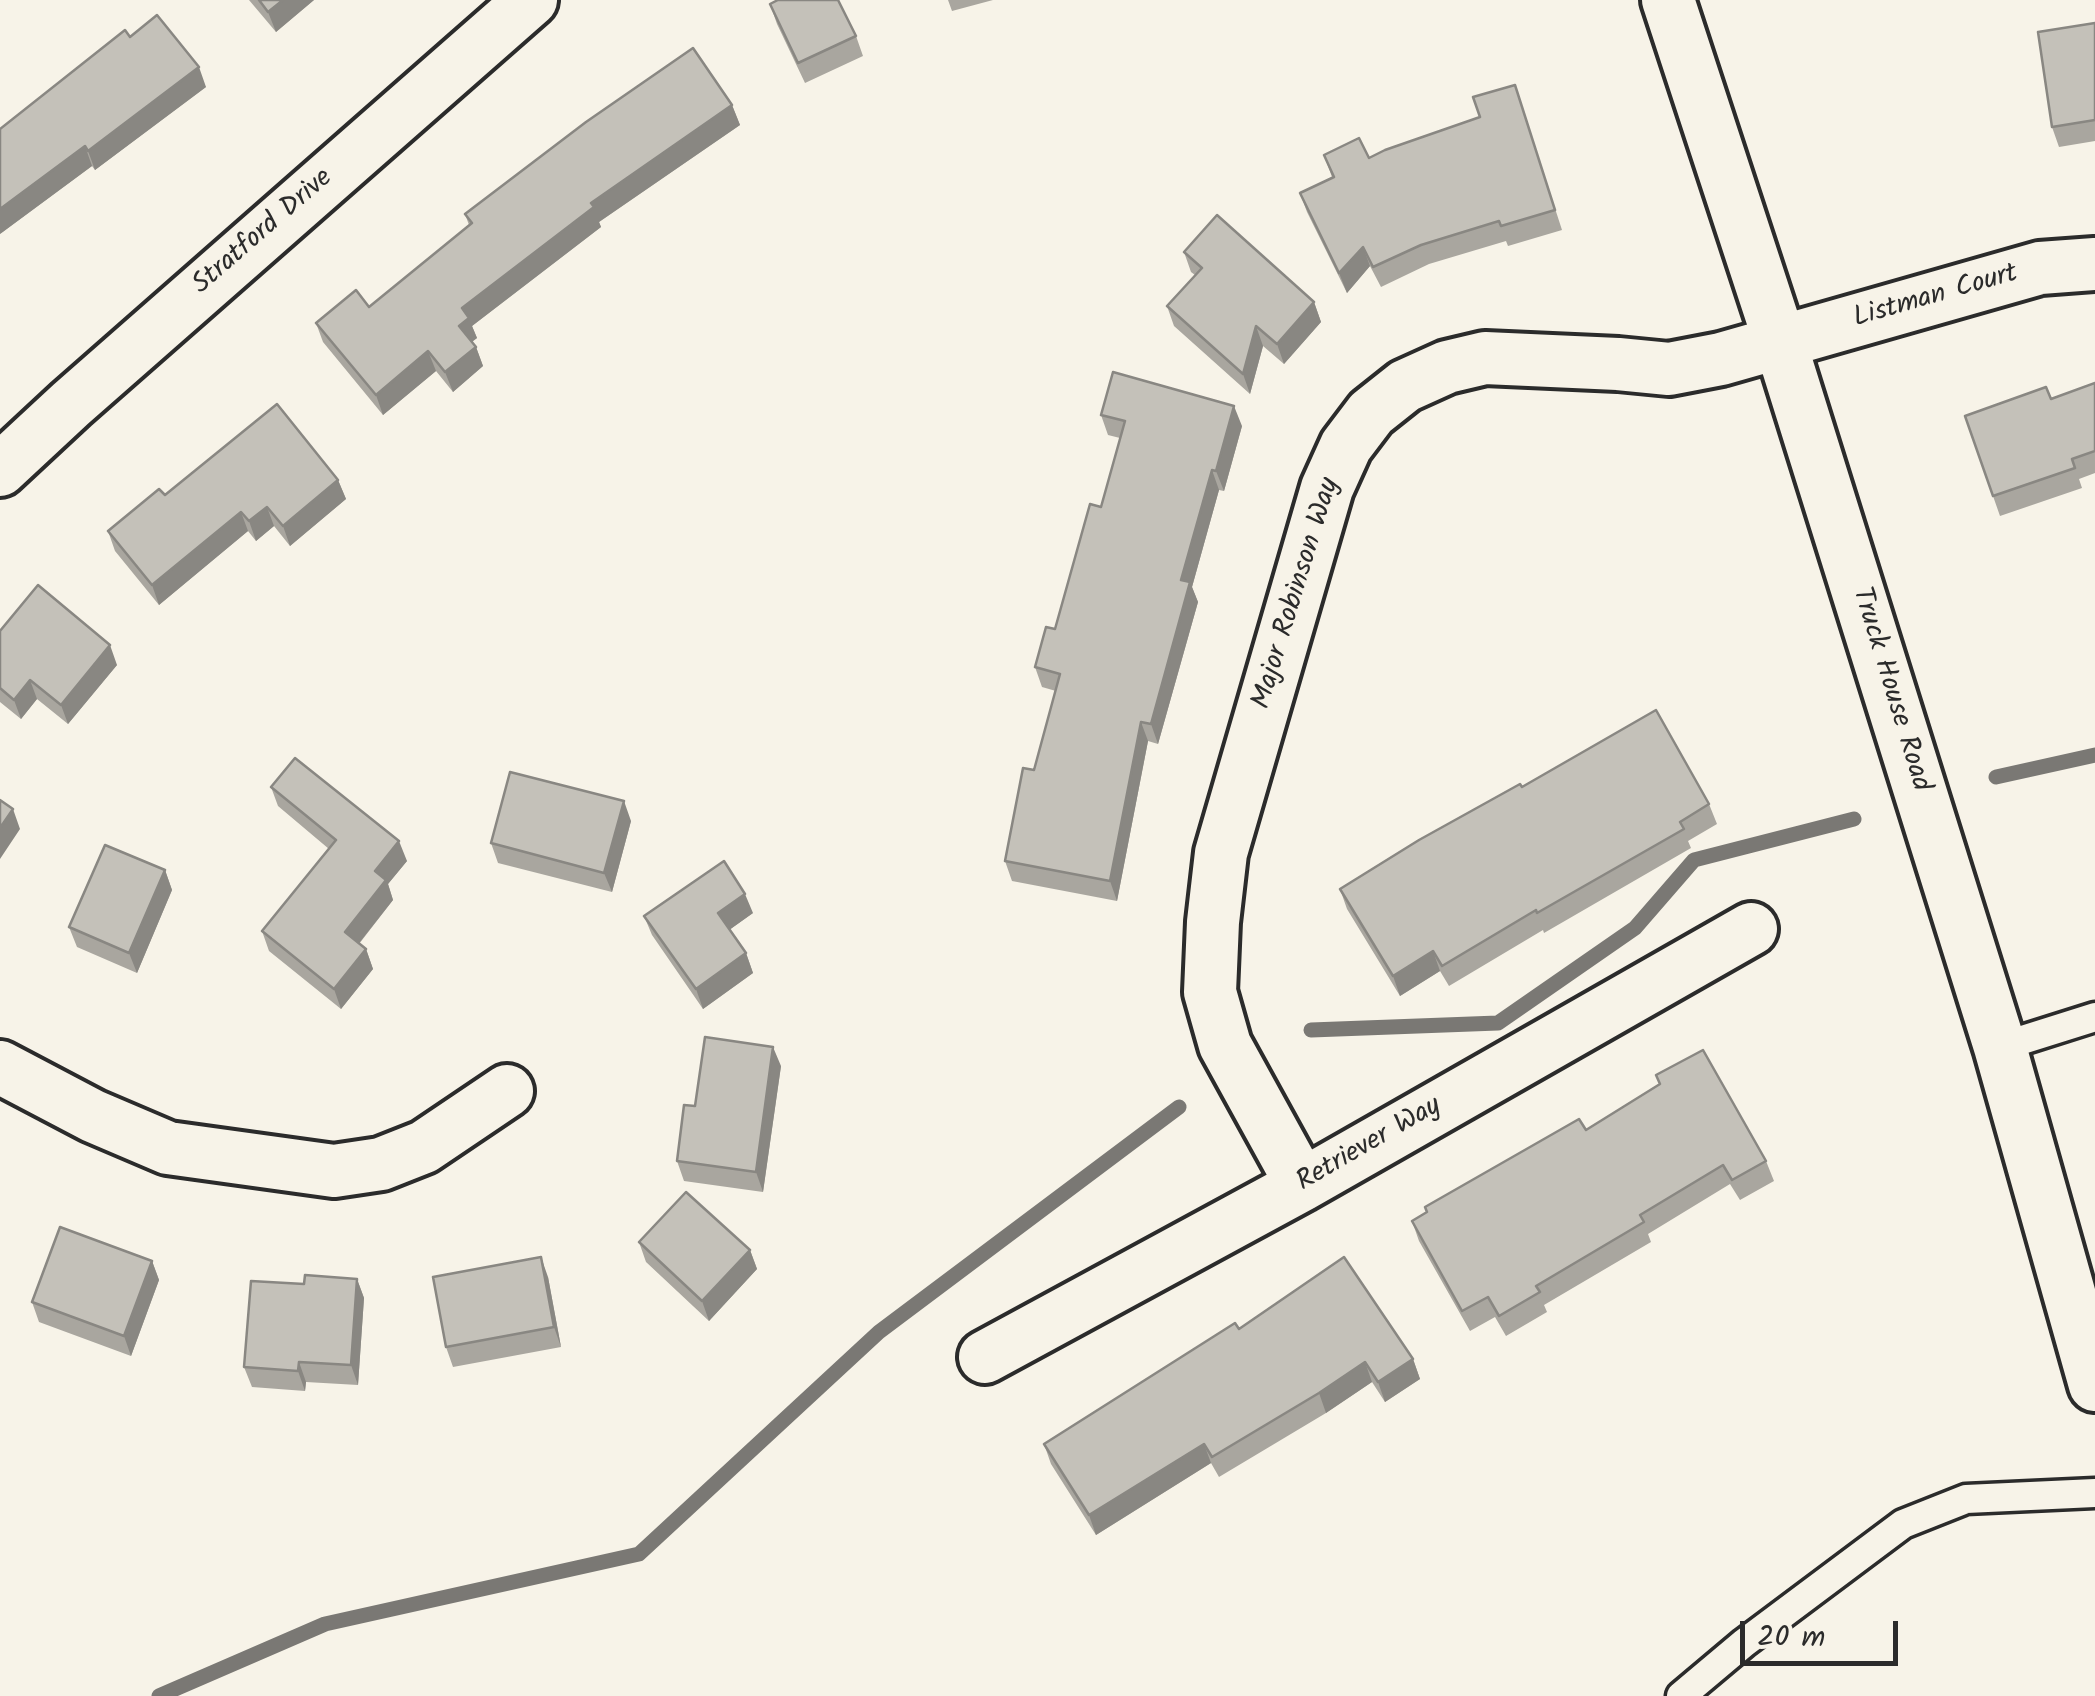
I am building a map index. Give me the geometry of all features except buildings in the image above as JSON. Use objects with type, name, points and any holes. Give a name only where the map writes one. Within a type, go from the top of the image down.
[{"type":"street","name":"Stratford Drive","points":[[0,470],[531,0]]},
{"type":"street","name":"Truck House Road","points":[[1668,0],[1780,342],[2000,1047],[2095,1385]]},
{"type":"street","name":"Listman Court","points":[[1780,342],[2040,268],[2095,264]]},
{"type":"street","name":"Major Robinson Way","points":[[1302,1184],[1225,1045],[1210,992],[1213,922],[1221,853],[1327,488],[1346,446],[1371,413],[1405,386],[1447,367],[1485,358],[1669,369],[1721,360],[1780,342]]},
{"type":"street","name":"Retriever Way","points":[[984,1357],[1302,1184],[1751,929]]},
{"type":"street","points":[[0,1067],[94,1116],[168,1148],[334,1172],[381,1164],[424,1146],[507,1090]]},
{"type":"lane","points":[[2000,1047],[2095,1017]]},
{"type":"lane","points":[[1681,1696],[1744,1643],[1903,1524],[1966,1498],[2095,1493]]},
{"type":"waterway","points":[[1996,777],[2095,755]]},
{"type":"waterway","points":[[1311,1030],[1498,1023],[1635,928],[1694,860],[1854,819]]},
{"type":"waterway","points":[[159,1696],[325,1624],[639,1554],[879,1332],[1179,1107]]}]
